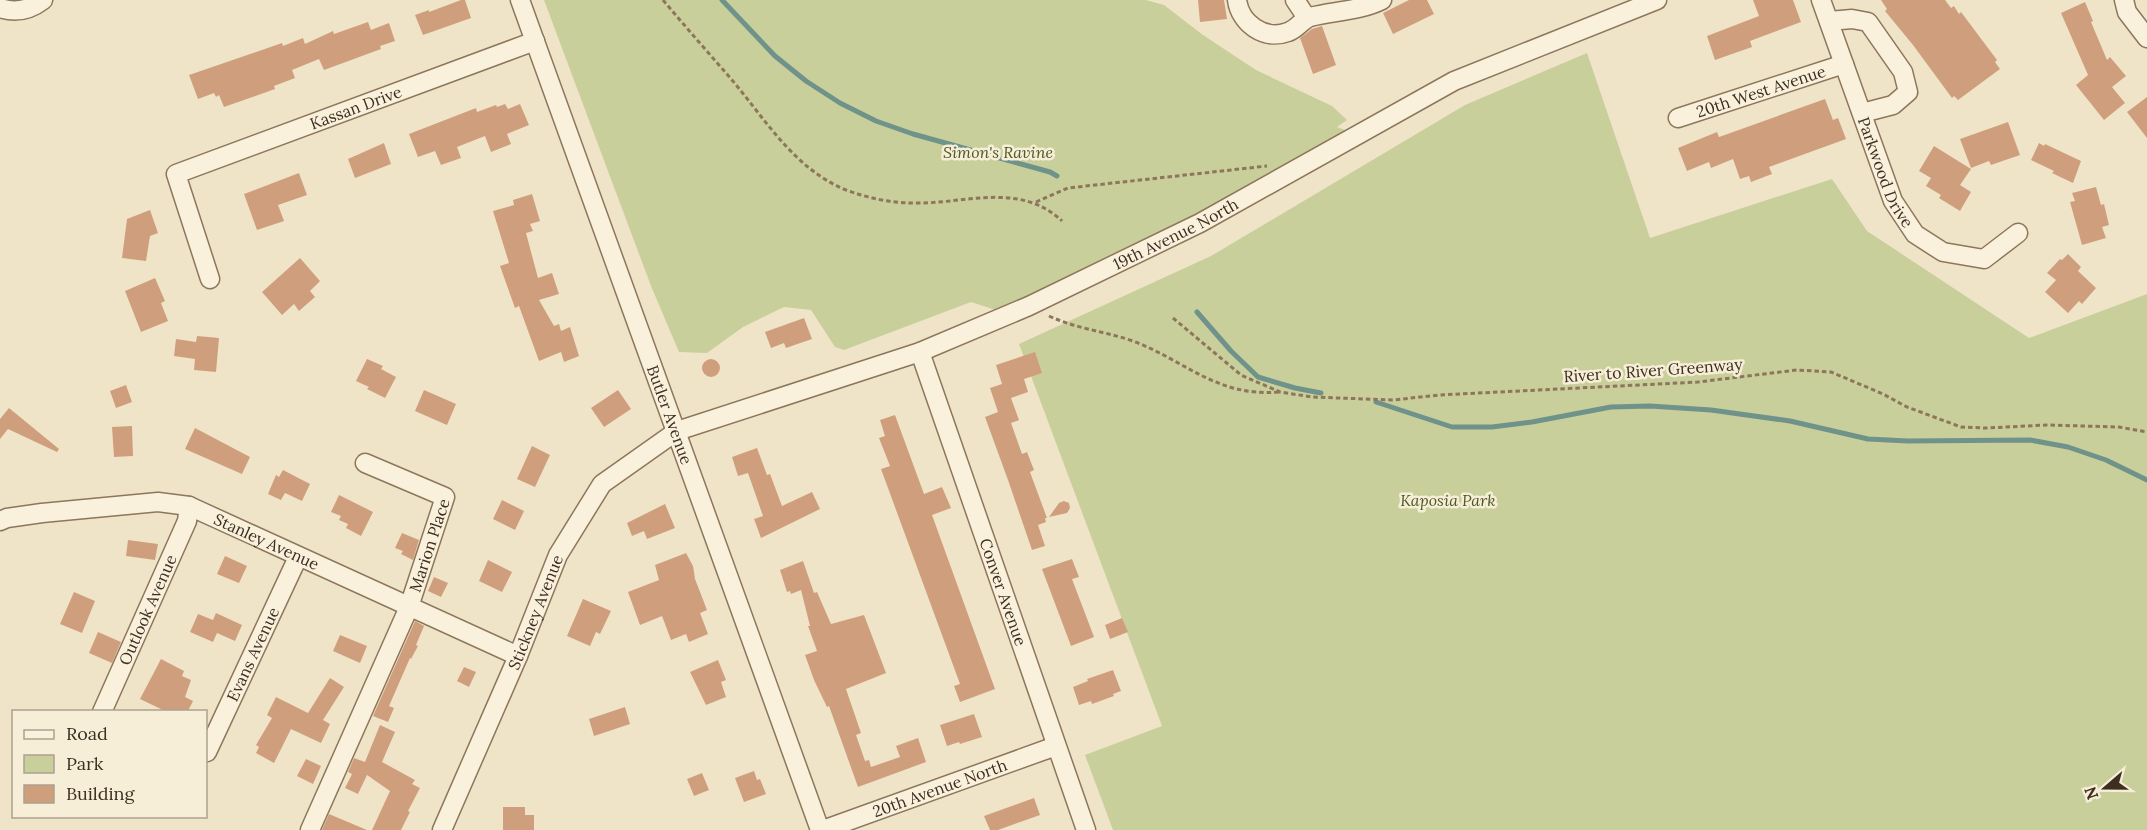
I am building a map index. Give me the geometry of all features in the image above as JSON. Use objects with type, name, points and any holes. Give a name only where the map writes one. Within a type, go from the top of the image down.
[{"type":"street","points":[[0,8],[12,12],[43,0]]},
{"type":"street","name":"Butler Avenue","points":[[520,0],[821,830]]},
{"type":"street","points":[[1237,0],[1242,17],[1248,24],[1270,34],[1279,35],[1297,28],[1307,18],[1382,0]]},
{"type":"street","points":[[1295,0],[1307,18]]},
{"type":"street","name":"19th Avenue North","points":[[677,431],[920,352],[1029,306],[1200,223],[1454,81],[1657,0]]},
{"type":"street","name":"Parkwood Drive","points":[[1821,0],[1893,201],[1915,234],[1943,252],[1984,259],[2018,233]]},
{"type":"street","points":[[2124,0],[2127,12],[2147,38]]},
{"type":"street","points":[[1829,21],[1852,19],[1868,22],[1903,72],[1908,92],[1893,105],[1862,113]]},
{"type":"street","name":"Kassan Drive","points":[[210,279],[176,174],[535,41]]},
{"type":"street","name":"20th West Avenue","points":[[1678,118],[1844,64]]},
{"type":"street","name":"Conver Avenue","points":[[920,352],[1086,830]]},
{"type":"street","name":"Stickney Avenue","points":[[442,830],[518,656],[558,555],[602,484],[677,431]]},
{"type":"street","name":"Marion Place","points":[[366,463],[446,497],[409,607]]},
{"type":"street","name":"Stanley Avenue","points":[[0,522],[7,518],[42,513],[158,502],[189,506],[518,656]]},
{"type":"street","name":"Outlook Avenue","points":[[102,710],[187,522],[189,506]]},
{"type":"street","name":"Evans Avenue","points":[[207,752],[298,557]]},
{"type":"street","points":[[310,830],[409,607]]},
{"type":"street","name":"20th Avenue North","points":[[821,830],[1056,746]]},
{"type":"path","points":[[663,0],[790,151],[827,181],[866,197],[886,202],[923,203],[994,197],[1036,202],[1051,210],[1062,221]]},
{"type":"path","points":[[670,8],[673,0]]},
{"type":"path","points":[[1036,202],[1068,188],[1272,166]]},
{"type":"path","points":[[1029,306],[1065,324],[1134,341],[1212,381],[1251,392],[1280,392]]},
{"type":"path","name":"River to River Greenway","points":[[1173,318],[1241,375],[1280,392],[1312,397],[1393,400],[1439,395],[1698,382],[1797,370],[1831,372],[1907,407],[1961,427],[2083,426],[2119,427],[2147,432]]},
{"type":"green space","name":"Simon's Ravine","points":[[544,0],[1146,0],[1164,5],[1203,35],[1256,70],[1332,106],[1347,120],[1337,127],[1358,135],[1008,314],[971,302],[844,350],[835,347],[811,310],[784,307],[743,327],[707,353],[679,352],[651,286]]},
{"type":"green space","name":"Kaposia Park","points":[[1587,53],[1650,238],[1832,179],[1867,231],[2029,338],[2147,294],[2147,830],[1113,830],[1085,755],[1162,726],[1019,344],[1211,256],[1465,105]]},
{"type":"building","points":[[465,0],[471,18],[423,35],[415,15]]},
{"type":"building","points":[[1198,0],[1224,0],[1227,19],[1200,22]]},
{"type":"building","points":[[1409,0],[1427,0],[1434,14],[1393,34],[1383,13]]},
{"type":"building","points":[[1753,0],[1793,0],[1801,22],[1750,41],[1752,47],[1715,60],[1707,36],[1759,16]]},
{"type":"building","points":[[1881,0],[1945,0],[1951,8],[1954,6],[1959,14],[1961,12],[1997,60],[1995,62],[2000,69],[1958,100],[1954,96],[1952,98],[1885,11],[1887,9]]},
{"type":"building","points":[[2085,2],[2107,60],[2110,57],[2126,76],[2112,87],[2125,103],[2104,120],[2076,85],[2088,75],[2061,13]]},
{"type":"building","points":[[368,22],[371,30],[389,23],[395,41],[380,46],[381,49],[324,70],[319,59],[292,70],[295,78],[274,86],[275,89],[224,107],[219,95],[216,97],[214,93],[198,99],[189,75],[282,43],[283,46],[303,38],[305,44],[333,31],[334,34]]},
{"type":"building","points":[[1322,26],[1336,65],[1313,74],[1300,38],[1312,29]]},
{"type":"building","points":[[2147,97],[2147,138],[2127,112]]},
{"type":"building","points":[[1825,99],[1833,120],[1838,118],[1846,139],[1769,167],[1772,174],[1751,182],[1749,176],[1740,179],[1733,159],[1711,168],[1709,162],[1687,171],[1678,148],[1717,132],[1719,137]]},
{"type":"building","points":[[505,104],[508,109],[520,104],[529,125],[507,134],[511,144],[491,152],[485,136],[457,147],[461,158],[441,165],[435,151],[418,157],[409,134],[476,108],[477,112]]},
{"type":"building","points":[[2008,122],[2020,155],[1991,165],[1989,161],[1971,168],[1960,139]]},
{"type":"building","points":[[384,143],[391,164],[355,178],[348,159]]},
{"type":"building","points":[[2039,143],[2081,161],[2073,183],[2031,160]]},
{"type":"building","points":[[1934,146],[1971,169],[1960,185],[1971,192],[1960,211],[1939,198],[1941,195],[1926,186],[1931,178],[1919,171]]},
{"type":"building","points":[[299,173],[307,195],[278,205],[284,221],[257,230],[244,194]]},
{"type":"building","points":[[2096,187],[2101,205],[2104,204],[2109,225],[2102,227],[2106,238],[2082,245],[2070,202],[2075,201],[2072,193]]},
{"type":"building","points":[[532,194],[540,221],[530,224],[533,231],[526,233],[538,278],[552,273],[559,294],[539,300],[554,326],[559,324],[561,331],[570,327],[579,356],[564,362],[561,352],[539,361],[519,306],[515,308],[500,266],[509,263],[493,211],[514,205],[513,200]]},
{"type":"building","points":[[150,210],[158,233],[150,236],[146,261],[122,258],[127,219]]},
{"type":"building","points":[[2068,254],[2081,267],[2078,271],[2096,288],[2082,304],[2079,301],[2068,313],[2045,292],[2056,280],[2047,273]]},
{"type":"building","points":[[300,258],[320,281],[310,291],[315,297],[299,311],[294,304],[282,315],[262,292]]},
{"type":"building","points":[[155,278],[165,301],[161,303],[168,321],[141,332],[125,291]]},
{"type":"building","points":[[804,318],[812,339],[786,348],[784,343],[771,348],[765,332]]},
{"type":"building","points":[[197,336],[219,338],[216,372],[194,370],[195,359],[174,356],[176,339],[196,342]]},
{"type":"building","points":[[1035,352],[1042,373],[1024,379],[1028,392],[1011,398],[1019,420],[1011,423],[1022,454],[1027,452],[1034,470],[1030,472],[1047,518],[1045,518],[1046,522],[1038,525],[1045,546],[1032,550],[985,417],[998,412],[990,388],[1002,384],[996,365]]},
{"type":"building","points":[[367,359],[383,366],[381,369],[396,377],[385,398],[356,381]]},
{"type":"building","points":[[711,359],[717,362],[720,368],[717,374],[711,377],[705,374],[702,368],[705,362]]},
{"type":"building","points":[[126,385],[132,402],[116,408],[110,391]]},
{"type":"building","points":[[424,390],[456,404],[447,425],[415,411]]},
{"type":"building","points":[[618,390],[631,409],[604,427],[591,408]]},
{"type":"building","points":[[9,408],[59,449],[57,452],[8,429],[0,439],[0,419]]},
{"type":"building","points":[[895,415],[924,494],[942,487],[951,508],[932,515],[995,689],[960,702],[954,686],[960,684],[881,469],[890,466],[879,438],[885,436],[880,420]]},
{"type":"building","points":[[132,426],[133,456],[114,457],[112,427]]},
{"type":"building","points":[[195,428],[250,457],[242,474],[185,449]]},
{"type":"building","points":[[532,446],[550,455],[535,487],[517,479]]},
{"type":"building","points":[[757,448],[782,506],[812,492],[820,509],[761,538],[754,519],[763,516],[748,473],[738,476],[732,457]]},
{"type":"building","points":[[283,470],[310,484],[302,501],[285,493],[281,500],[268,494],[276,475],[279,477]]},
{"type":"building","points":[[339,495],[373,512],[361,536],[346,528],[348,524],[339,520],[341,516],[331,512]]},
{"type":"building","points":[[502,500],[524,511],[515,530],[493,519]]},
{"type":"building","points":[[1064,501],[1069,503],[1070,508],[1067,513],[1049,517],[1059,503]]},
{"type":"building","points":[[665,504],[675,528],[647,539],[644,531],[632,536],[627,523]]},
{"type":"building","points":[[402,533],[419,540],[413,560],[401,554],[403,551],[395,548]]},
{"type":"building","points":[[128,540],[158,544],[155,560],[126,556]]},
{"type":"building","points":[[686,553],[693,566],[695,579],[707,610],[700,613],[708,634],[689,642],[686,634],[671,640],[662,616],[640,625],[628,592],[659,580],[655,565]]},
{"type":"building","points":[[225,556],[247,566],[239,583],[217,574]]},
{"type":"building","points":[[1072,559],[1079,577],[1072,579],[1094,637],[1071,646],[1042,569]]},
{"type":"building","points":[[488,560],[512,572],[502,592],[479,581]]},
{"type":"building","points":[[803,561],[814,593],[817,592],[831,624],[864,615],[886,673],[846,689],[861,733],[856,735],[865,761],[869,760],[871,767],[900,757],[896,746],[918,738],[926,762],[858,787],[829,706],[827,707],[814,680],[805,655],[817,651],[808,626],[810,626],[801,590],[791,594],[790,591],[787,592],[780,570]]},
{"type":"building","points":[[434,577],[448,583],[441,597],[428,591]]},
{"type":"building","points":[[74,592],[95,601],[82,633],[60,624]]},
{"type":"building","points":[[583,599],[611,611],[600,634],[596,632],[590,646],[567,636]]},
{"type":"building","points":[[216,613],[242,625],[235,641],[217,633],[213,642],[190,632],[198,614],[213,620]]},
{"type":"building","points":[[1122,618],[1128,632],[1110,639],[1105,625]]},
{"type":"building","points":[[415,621],[424,626],[416,645],[418,646],[410,658],[389,706],[394,708],[388,722],[373,716]]},
{"type":"building","points":[[98,632],[121,642],[112,663],[89,653]]},
{"type":"building","points":[[340,635],[367,646],[360,663],[333,651]]},
{"type":"building","points":[[161,659],[184,671],[182,676],[191,680],[185,697],[193,701],[188,710],[163,710],[140,699]]},
{"type":"building","points":[[718,660],[726,680],[721,682],[726,697],[706,705],[690,672]]},
{"type":"building","points":[[464,667],[476,672],[469,687],[457,681]]},
{"type":"building","points":[[1113,670],[1121,691],[1092,704],[1091,701],[1079,705],[1073,687],[1088,681],[1087,679]]},
{"type":"building","points":[[330,678],[344,687],[323,720],[330,724],[321,743],[291,729],[274,763],[256,753],[259,747],[256,745],[272,718],[267,715],[276,697],[308,713]]},
{"type":"building","points":[[625,707],[630,724],[594,736],[589,719]]},
{"type":"building","points":[[974,714],[982,737],[947,746],[940,725]]},
{"type":"building","points":[[380,725],[395,732],[382,762],[415,780],[412,784],[420,788],[401,830],[372,830],[390,791],[367,775],[358,794],[345,788],[352,774],[348,772],[354,758],[365,762]]},
{"type":"building","points":[[306,759],[321,766],[313,784],[297,776]]},
{"type":"building","points":[[754,771],[766,794],[744,802],[735,778]]},
{"type":"building","points":[[702,773],[709,790],[694,796],[687,779]]},
{"type":"building","points":[[1034,798],[1040,815],[998,830],[990,830],[984,816]]},
{"type":"building","points":[[503,807],[525,807],[525,815],[534,815],[534,830],[503,830]]},
{"type":"building","points":[[329,814],[367,830],[322,830]]},
{"type":"waterway","points":[[722,0],[775,56],[806,81],[840,103],[876,121],[913,134],[1050,172],[1057,176]]},
{"type":"waterway","points":[[1197,312],[1231,351],[1258,377],[1321,393]]},
{"type":"waterway","points":[[1376,402],[1452,427],[1492,427],[1611,407],[1650,406],[1711,410],[1790,421],[1868,439],[2030,440],[2068,447],[2106,460],[2147,480]]}]
